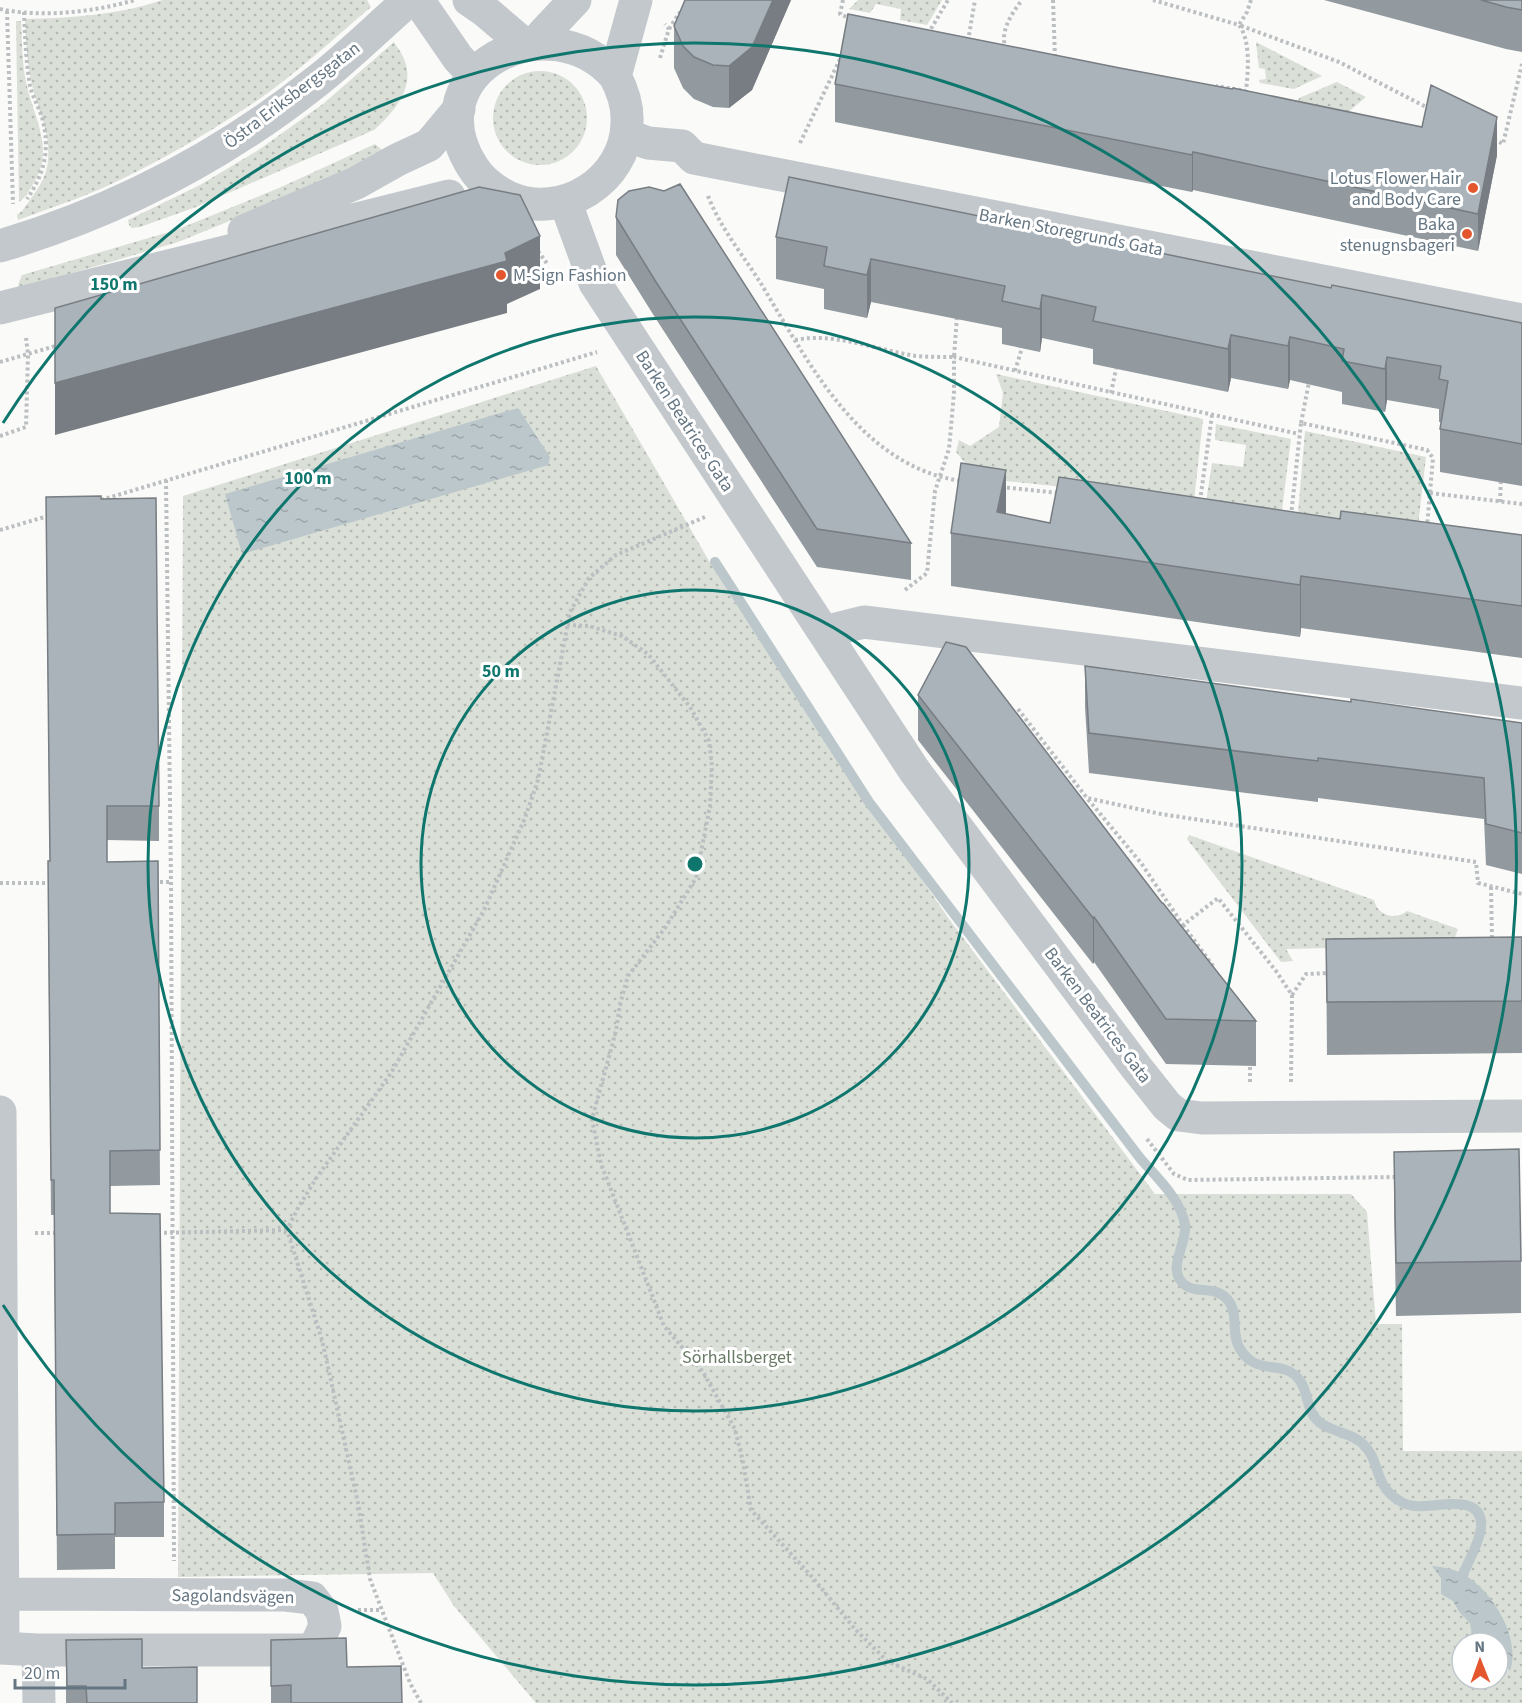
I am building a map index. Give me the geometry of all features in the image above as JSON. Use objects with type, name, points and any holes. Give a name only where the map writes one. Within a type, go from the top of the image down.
[{"type":"street","name":"Östra Eriksbergsgatan","points":[[7,234],[77,220],[198,163],[280,109],[369,37],[409,0]]},
{"type":"street","points":[[418,0],[458,58],[472,73]]},
{"type":"street","points":[[469,0],[530,37],[565,39],[585,47],[603,61],[621,87],[626,106],[627,125],[618,158],[605,177],[587,192],[565,201],[545,205],[515,200],[496,190],[474,170],[464,151],[459,130],[459,109],[463,90],[472,73],[487,56],[496,49],[530,37],[576,0]]},
{"type":"street","points":[[615,76],[636,0]]},
{"type":"street","points":[[104,282],[199,250],[356,183],[429,145],[459,109]]},
{"type":"street","name":"Barken Storegrunds Gata","points":[[626,135],[648,143],[682,146],[694,158],[1522,320]]},
{"type":"street","points":[[0,309],[469,191],[496,190]]},
{"type":"street","name":"Barken Beatrices Gata","points":[[565,201],[595,283],[914,770],[1167,1106],[1178,1114],[1202,1118],[1522,1116]]},
{"type":"street","points":[[824,632],[864,622],[1522,703]]},
{"type":"street","points":[[0,1112],[2,1648]]},
{"type":"street","name":"Sagolandsvägen","points":[[2,1594],[285,1595],[312,1598],[322,1611],[325,1626],[316,1646],[308,1650],[2,1648]]},
{"type":"street","points":[[38,1650],[39,1703]]},
{"type":"path","points":[[0,9],[48,13],[106,8],[135,0]]},
{"type":"path","points":[[843,0],[840,14],[857,22]]},
{"type":"path","points":[[926,38],[948,0]]},
{"type":"path","points":[[967,45],[975,0]]},
{"type":"path","points":[[1012,55],[1005,47],[1004,37],[1010,17],[1022,0]]},
{"type":"path","points":[[1053,0],[1055,65]]},
{"type":"path","points":[[1153,0],[1239,25],[1339,62],[1431,109]]},
{"type":"path","points":[[1239,25],[1251,0]]},
{"type":"path","points":[[6,10],[7,234]]},
{"type":"path","points":[[669,29],[682,10]]},
{"type":"path","points":[[7,234],[43,172],[45,156],[46,140],[42,119],[31,88],[24,12]]},
{"type":"path","points":[[1239,25],[1245,38],[1248,71],[1247,101]]},
{"type":"path","points":[[785,176],[842,53]]},
{"type":"path","points":[[1493,139],[1503,144],[1522,64]]},
{"type":"path","points":[[1205,85],[1246,91]]},
{"type":"path","points":[[694,158],[709,199],[724,227],[833,397],[856,423],[902,460],[922,471],[964,482]]},
{"type":"path","points":[[864,622],[927,573],[935,491],[949,449],[958,306]]},
{"type":"path","points":[[795,339],[825,338],[916,356],[954,357],[1299,434]]},
{"type":"path","points":[[0,362],[61,344]]},
{"type":"path","points":[[1015,371],[1022,348]]},
{"type":"path","points":[[100,500],[601,351]]},
{"type":"path","points":[[0,436],[26,427],[27,354]]},
{"type":"path","points":[[1111,393],[1116,369]]},
{"type":"path","points":[[1300,519],[1291,518],[1299,434],[1311,376]]},
{"type":"path","points":[[1199,508],[1212,415]]},
{"type":"path","points":[[1301,423],[1427,450],[1433,458],[1427,533]]},
{"type":"path","points":[[1431,454],[1443,456]]},
{"type":"path","points":[[1500,502],[1502,467]]},
{"type":"path","points":[[166,480],[171,882],[174,1594]]},
{"type":"path","points":[[996,487],[1063,494]]},
{"type":"path","points":[[1430,493],[1522,504]]},
{"type":"path","points":[[0,530],[55,514]]},
{"type":"path","points":[[421,1703],[410,1683],[370,1579],[358,1503],[322,1340],[287,1230],[317,1177],[391,1073],[484,910],[525,818],[538,780],[570,612],[589,579],[616,555],[706,517]]},
{"type":"path","points":[[567,625],[590,626],[622,636],[648,654],[690,707],[709,741],[712,766],[710,806],[696,878],[665,928],[628,976],[620,1004],[616,1031],[592,1119],[602,1164],[664,1326],[703,1372],[735,1429],[751,1510],[813,1578],[854,1628],[887,1661],[927,1679],[952,1703]]},
{"type":"path","points":[[1018,709],[1141,863],[1217,972]]},
{"type":"path","points":[[1087,798],[1161,814],[1476,862],[1478,883],[1522,894]]},
{"type":"path","points":[[0,883],[57,882]]},
{"type":"path","points":[[148,882],[171,882]]},
{"type":"path","points":[[1491,887],[1492,942]]},
{"type":"path","points":[[1183,926],[1218,898],[1276,971],[1292,995]]},
{"type":"path","points":[[1291,1093],[1292,995],[1306,974],[1341,972]]},
{"type":"path","points":[[1250,1062],[1250,1083]]},
{"type":"path","points":[[1150,1142],[1174,1174],[1188,1180],[1404,1177]]},
{"type":"path","points":[[1,1229],[58,1233]]},
{"type":"path","points":[[150,1233],[287,1230]]},
{"type":"green space","points":[[163,0],[367,0],[371,7],[273,89],[212,129],[118,181],[18,220],[17,215],[43,179],[48,155],[46,133],[30,72],[25,19],[95,15]]},
{"type":"green space","points":[[858,0],[942,0],[927,25],[900,20],[901,9],[876,4],[870,13],[849,9]]},
{"type":"green space","points":[[16,21],[21,21],[25,74],[43,146],[40,171],[28,192],[19,202]]},
{"type":"green space","points":[[394,42],[407,69],[405,89],[389,115],[374,130],[196,207],[140,227],[132,228],[129,225],[128,220],[200,185],[257,151],[323,104]]},
{"type":"green space","points":[[1256,42],[1322,76],[1294,89],[1260,83],[1259,80],[1266,79],[1265,69],[1259,68]]},
{"type":"green space","points":[[540,71],[558,75],[573,85],[583,100],[587,118],[583,136],[573,151],[558,161],[540,165],[522,161],[507,151],[497,136],[493,118],[497,100],[507,85],[522,75]]},
{"type":"green space","points":[[1337,82],[1366,97],[1347,113],[1297,103],[1299,98]]},
{"type":"green space","points":[[375,144],[381,149],[382,154],[274,203],[178,242],[18,288],[22,275],[176,230],[279,188]]},
{"type":"green space","name":"Sörhallsberget","points":[[596,366],[716,573],[789,685],[949,919],[1155,1194],[1351,1194],[1367,1212],[1376,1324],[1402,1324],[1403,1451],[1522,1451],[1522,1703],[536,1703],[454,1606],[433,1573],[178,1577],[183,496]]},
{"type":"green space","points":[[996,374],[1203,419],[1194,501],[978,478],[956,452],[959,440],[970,446],[999,427],[1003,393]]},
{"type":"green space","points":[[1216,424],[1291,439],[1282,510],[1206,502],[1212,463],[1243,467],[1246,445],[1215,440]]},
{"type":"green space","points":[[1305,431],[1426,457],[1418,526],[1298,514]]},
{"type":"green space","points":[[1189,835],[1374,900],[1379,909],[1387,915],[1397,916],[1407,911],[1458,929],[1452,945],[1286,949],[1293,961],[1281,962],[1187,839]]},
{"type":"water","points":[[518,408],[550,457],[548,465],[242,554],[225,494]]},
{"type":"water","points":[[1432,1566],[1459,1572],[1471,1579],[1492,1601],[1501,1614],[1508,1631],[1471,1631],[1470,1623],[1453,1601],[1441,1594],[1441,1578]]},
{"type":"water","points":[[1510,1639],[1511,1643],[1513,1658],[1510,1671]]},
{"type":"building","points":[[685,0],[773,0],[752,47],[729,66],[713,65],[694,57],[683,46],[674,26]]},
{"type":"building","points":[[1481,0],[1522,0],[1522,10],[1506,7]]},
{"type":"building","points":[[848,14],[1422,127],[1431,85],[1497,117],[1478,214],[1193,152],[1192,155],[835,84]]},
{"type":"building","points":[[789,177],[1331,288],[1332,285],[1522,323],[1522,444],[1440,429],[1448,381],[1439,379],[1441,366],[1387,357],[1385,369],[1342,361],[1344,349],[1290,337],[1288,346],[1231,335],[1228,349],[1093,321],[1096,307],[1042,295],[1040,309],[1002,301],[1005,286],[871,259],[867,275],[824,266],[827,247],[776,237]]},
{"type":"building","points":[[680,184],[911,543],[817,529],[656,282],[616,217],[618,200],[629,191],[649,187],[664,191]]},
{"type":"building","points":[[479,187],[520,195],[540,236],[505,253],[507,261],[55,383],[55,308]]},
{"type":"building","points":[[961,463],[1006,470],[997,512],[1050,523],[1059,477],[1340,519],[1341,511],[1522,535],[1522,606],[1301,576],[1300,585],[951,533]]},
{"type":"building","points":[[101,496],[101,499],[156,498],[159,806],[107,806],[107,862],[158,861],[160,1150],[110,1151],[110,1213],[160,1214],[164,1502],[115,1503],[115,1534],[57,1535],[54,1180],[51,1180],[46,497]]},
{"type":"building","points":[[946,642],[966,647],[1162,903],[1256,1021],[1166,1019],[1094,917],[918,695]]},
{"type":"building","points":[[1085,666],[1522,723],[1522,833],[1486,824],[1484,778],[1318,758],[1318,761],[1089,733]]},
{"type":"building","points":[[1522,937],[1522,1001],[1327,1002],[1326,939]]},
{"type":"building","points":[[1519,1149],[1521,1261],[1396,1263],[1394,1152]]},
{"type":"building","points":[[346,1638],[347,1667],[401,1666],[402,1703],[291,1703],[291,1685],[271,1686],[271,1640]]},
{"type":"building","points":[[142,1639],[142,1668],[197,1667],[197,1703],[87,1703],[86,1686],[67,1686],[66,1640]]},
{"type":"waterway","points":[[715,562],[869,802],[1179,1206],[1183,1215],[1185,1232],[1177,1272],[1183,1284],[1195,1289],[1215,1292],[1226,1298],[1233,1309],[1237,1343],[1246,1357],[1260,1365],[1281,1369],[1295,1375],[1303,1386],[1314,1417],[1324,1426],[1353,1437],[1363,1444],[1373,1458],[1381,1480],[1390,1494],[1398,1500],[1417,1506],[1461,1504],[1476,1510],[1480,1517],[1480,1534],[1463,1574]]},
{"type":"place","name":"Lotus Flower Hair and Body Care","points":[[1473,188]]},
{"type":"place","name":"Baka stenugnsbageri","points":[[1467,234]]},
{"type":"place","name":"M-Sign Fashion","points":[[501,275]]}]
